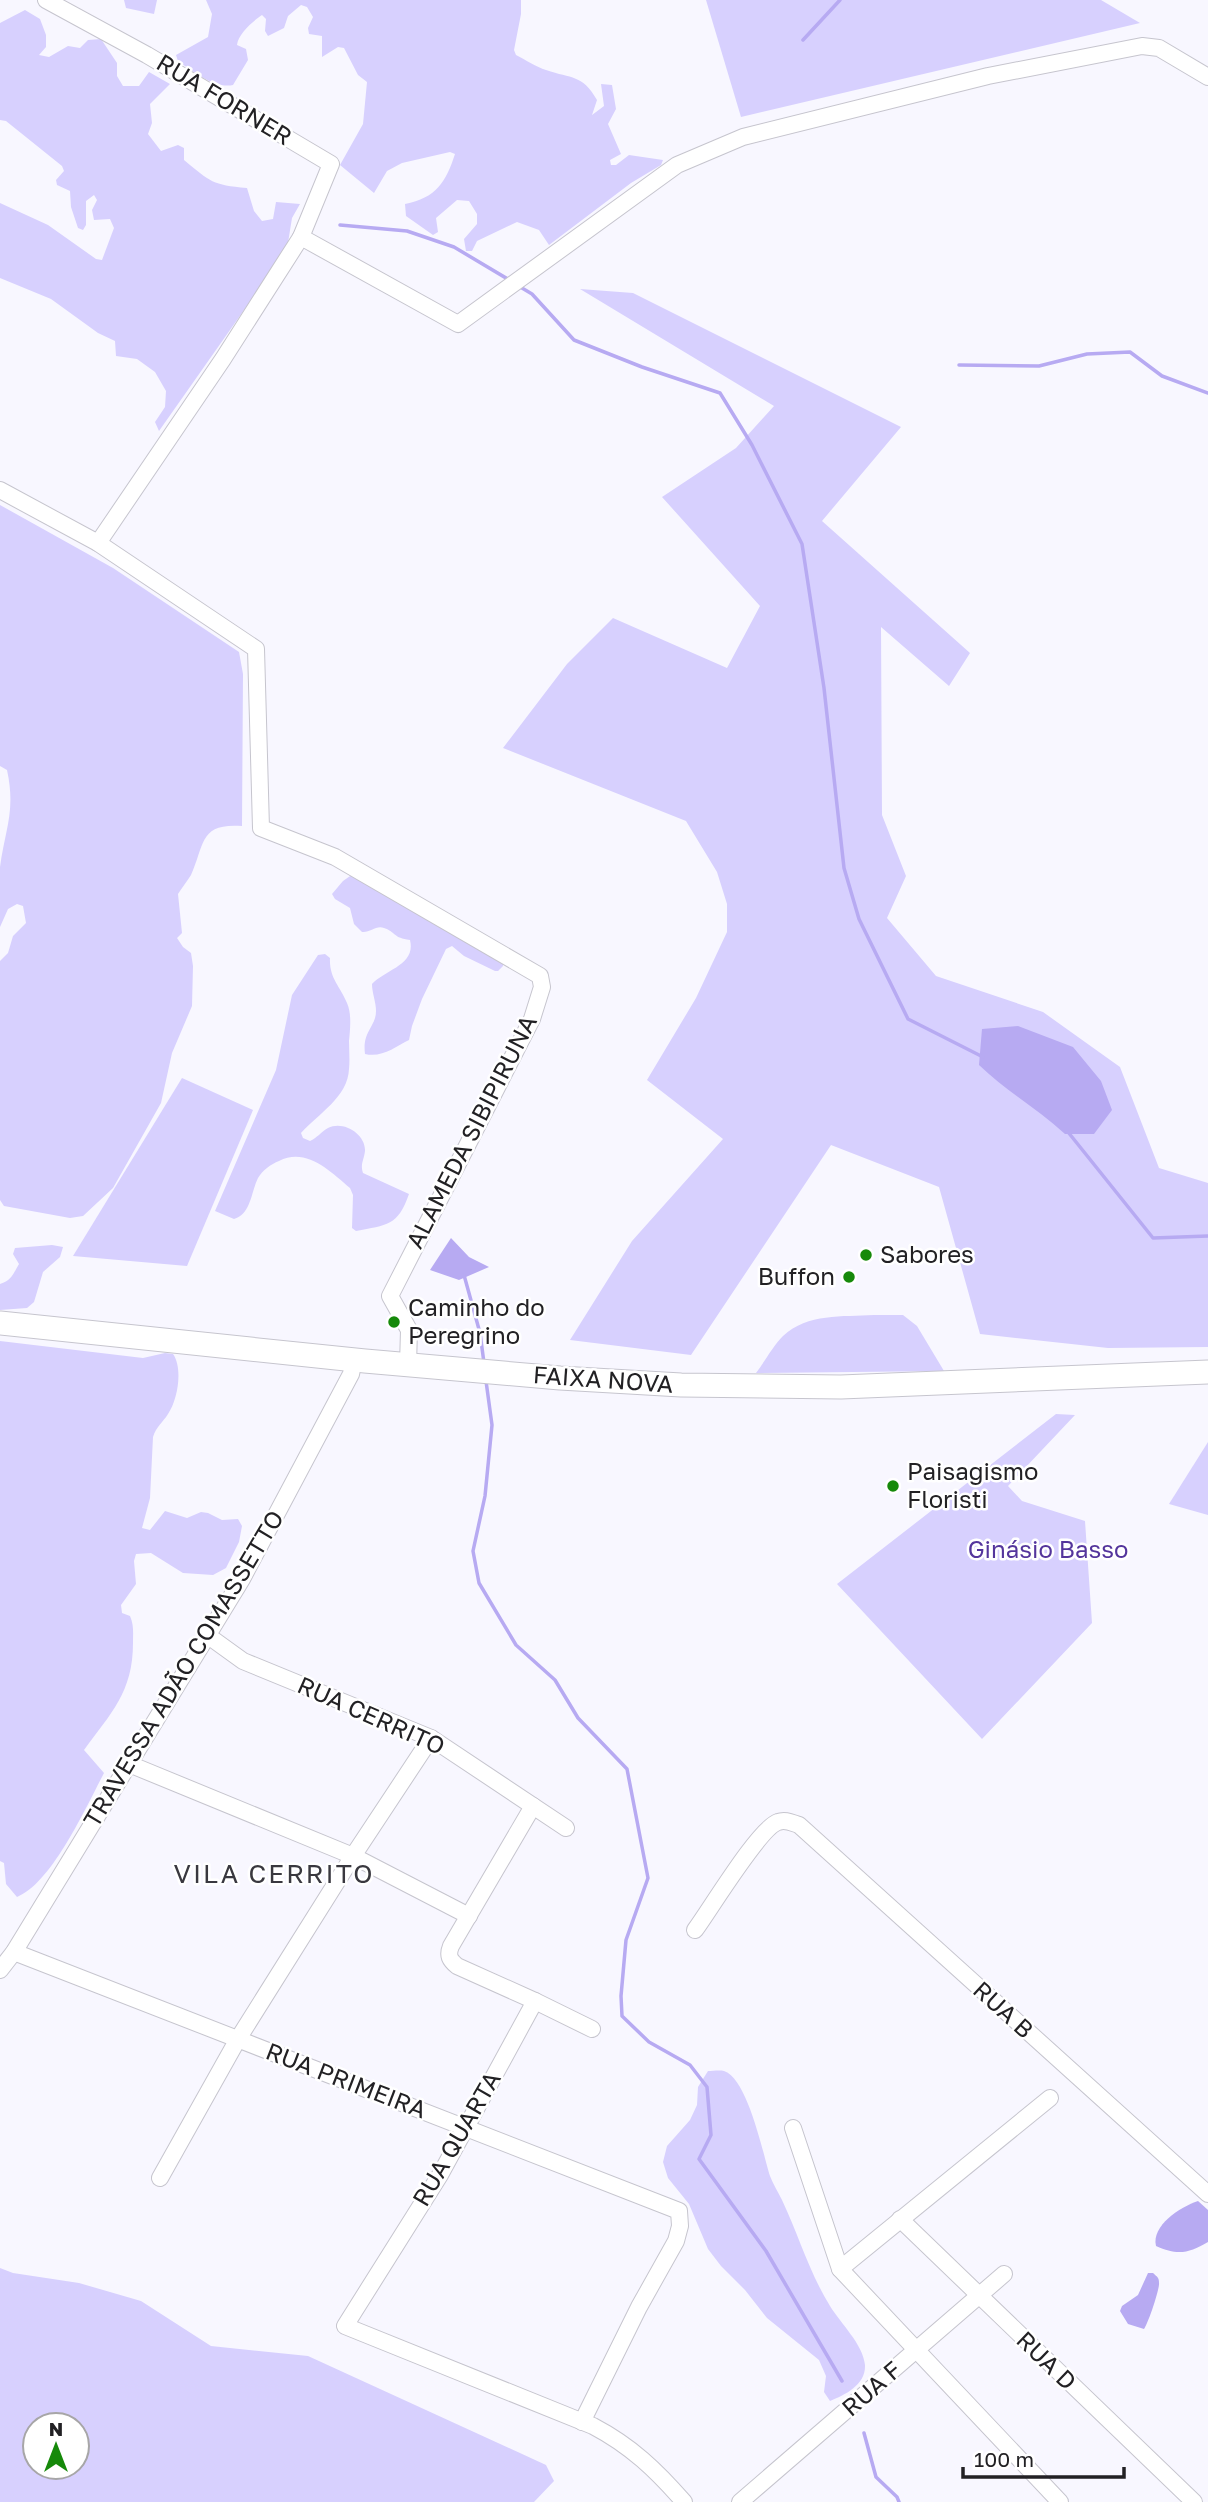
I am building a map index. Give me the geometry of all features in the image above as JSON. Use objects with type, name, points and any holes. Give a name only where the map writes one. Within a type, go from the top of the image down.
[{"type":"highway","name":"FAIXA NOVA","points":[[0,1323],[408,1365],[593,1381],[730,1387],[841,1387],[1208,1371]]},
{"type":"street","name":"RUA FORNER","points":[[46,0],[147,55],[331,164],[301,237]]},
{"type":"street","points":[[98,543],[223,359],[301,237],[458,324],[677,164],[743,137],[988,75],[1143,46],[1158,48],[1208,77]]},
{"type":"street","name":"ALAMEDA SIBIPIRUNA","points":[[0,490],[98,543],[256,649],[261,828],[335,857],[456,926],[540,976],[542,980],[532,1019],[390,1296],[409,1330],[408,1365]]},
{"type":"street","name":"TRAVESSA ADÃO COMASSETTO","points":[[0,1970],[14,1952],[242,1579],[351,1374],[354,1360]]},
{"type":"street","name":"RUA CERRITO","points":[[207,1635],[243,1661],[431,1738],[566,1828]]},
{"type":"street","points":[[160,2178],[238,2039],[431,1738]]},
{"type":"street","points":[[129,1764],[353,1856],[469,1916]]},
{"type":"street","points":[[533,1806],[448,1952],[449,1959],[457,1966],[592,2029]]},
{"type":"street","name":"RUA B","points":[[695,1930],[738,1867],[773,1825],[787,1821],[799,1825],[1208,2194]]},
{"type":"street","name":"RUA PRIMEIRA","points":[[14,1952],[679,2211],[680,2226],[676,2241],[639,2307],[582,2422]]},
{"type":"street","name":"RUA QUARTA","points":[[535,2001],[439,2175],[345,2326],[582,2422]]},
{"type":"street","points":[[840,2269],[1050,2098]]},
{"type":"street","points":[[793,2128],[840,2269],[1059,2502]]},
{"type":"street","name":"RUA D","points":[[900,2220],[1194,2502]]},
{"type":"street","name":"RUA F","points":[[740,2502],[1004,2274]]},
{"type":"street","points":[[582,2422],[618,2439],[639,2455],[684,2502]]},
{"type":"green space","points":[[124,0],[157,0],[154,14],[126,8]]},
{"type":"green space","points":[[206,0],[521,0],[514,50],[516,55],[542,69],[581,81],[597,100],[592,115],[604,106],[601,84],[612,85],[616,109],[608,124],[621,154],[610,160],[611,165],[616,165],[629,155],[663,160],[661,165],[631,183],[549,245],[539,230],[517,222],[477,241],[472,251],[466,251],[464,239],[477,224],[477,214],[469,201],[457,200],[436,218],[438,232],[433,235],[406,216],[405,204],[425,198],[438,187],[448,173],[455,154],[450,152],[402,163],[387,171],[374,193],[340,165],[363,124],[367,82],[358,75],[344,48],[338,47],[322,57],[322,36],[309,34],[308,28],[313,17],[307,7],[301,5],[288,16],[284,28],[268,36],[265,31],[266,19],[262,15],[250,24],[237,45],[246,49],[248,60],[233,85],[226,86],[197,74],[178,61],[176,55],[208,37],[212,14]]},
{"type":"green space","points":[[706,0],[1101,0],[1140,23],[741,117]]},
{"type":"green space","points":[[25,10],[40,19],[46,35],[46,47],[39,55],[49,57],[68,46],[80,48],[88,40],[101,39],[117,63],[117,76],[123,86],[139,86],[149,72],[170,84],[150,104],[152,123],[148,134],[161,151],[178,145],[184,148],[184,160],[207,178],[219,184],[247,188],[254,211],[262,221],[273,219],[276,202],[300,204],[292,218],[287,249],[159,431],[155,422],[165,407],[166,391],[155,372],[137,359],[116,356],[115,341],[98,333],[51,299],[0,278],[0,203],[48,225],[96,259],[102,260],[114,228],[110,219],[94,220],[92,210],[97,200],[94,195],[86,201],[86,225],[83,230],[78,228],[71,207],[70,191],[57,185],[56,180],[64,171],[62,166],[6,121],[0,120],[0,23]]},
{"type":"green space","points":[[580,289],[633,293],[901,427],[822,521],[970,653],[949,686],[881,627],[882,815],[906,876],[887,918],[936,976],[1043,1012],[1120,1067],[1159,1168],[1208,1183],[1208,1347],[1108,1348],[980,1334],[939,1187],[831,1145],[691,1355],[570,1340],[632,1241],[723,1139],[647,1080],[696,998],[727,932],[727,904],[717,872],[686,821],[503,748],[567,664],[613,618],[727,668],[760,606],[662,497],[736,448],[774,406]]},
{"type":"green space","points":[[0,505],[113,568],[239,652],[243,674],[242,826],[228,826],[211,832],[202,845],[191,875],[178,894],[182,933],[177,938],[191,953],[192,1006],[172,1053],[161,1103],[113,1188],[83,1216],[70,1218],[4,1206],[0,1200],[0,961],[8,953],[13,936],[26,923],[23,906],[17,904],[8,909],[0,927],[0,867],[9,820],[10,797],[7,770],[0,766]]},
{"type":"green space","points":[[353,874],[503,962],[503,966],[495,971],[464,956],[452,946],[446,949],[422,999],[409,1040],[388,1051],[371,1055],[365,1054],[365,1040],[376,1011],[372,984],[404,961],[411,948],[410,940],[400,938],[381,927],[362,932],[354,924],[350,908],[335,899],[332,894]]},
{"type":"green space","points":[[325,954],[330,958],[333,977],[349,1007],[349,1069],[338,1097],[301,1133],[303,1138],[310,1141],[328,1128],[347,1127],[362,1139],[365,1151],[363,1173],[409,1194],[396,1218],[383,1225],[356,1231],[352,1228],[353,1195],[350,1188],[317,1163],[289,1157],[273,1164],[262,1173],[247,1208],[234,1219],[215,1211],[276,1070],[292,995],[318,955]]},
{"type":"green space","points":[[182,1078],[253,1110],[187,1266],[73,1256]]},
{"type":"green space","points":[[52,1245],[63,1247],[60,1257],[43,1272],[34,1302],[27,1308],[0,1310],[0,1284],[10,1279],[19,1264],[13,1254],[15,1248]]},
{"type":"green space","points":[[903,1315],[917,1326],[944,1371],[756,1373],[783,1336],[803,1323],[826,1318]]},
{"type":"green space","points":[[0,1341],[143,1358],[173,1354],[178,1367],[177,1392],[171,1408],[153,1437],[150,1498],[142,1528],[150,1530],[165,1511],[187,1518],[201,1512],[208,1513],[222,1520],[238,1519],[242,1526],[239,1542],[226,1568],[213,1575],[183,1573],[151,1553],[136,1554],[136,1584],[121,1605],[122,1613],[130,1616],[133,1626],[129,1675],[119,1701],[84,1750],[104,1773],[55,1861],[30,1889],[17,1897],[6,1884],[4,1863],[0,1861]]},
{"type":"green space","name":"Ginásio Basso","points":[[1056,1414],[1075,1415],[1008,1486],[1022,1501],[1085,1521],[1092,1623],[982,1739],[837,1584]]},
{"type":"green space","points":[[1208,1442],[1208,1515],[1169,1504]]},
{"type":"green space","points":[[708,2071],[724,2071],[733,2077],[740,2088],[753,2118],[770,2176],[816,2280],[863,2357],[864,2372],[858,2384],[830,2401],[824,2392],[826,2376],[819,2360],[767,2318],[721,2266],[708,2249],[689,2204],[668,2178],[663,2162],[667,2146],[690,2120],[697,2105],[698,2087]]},
{"type":"green space","points":[[0,2268],[13,2273],[79,2283],[141,2301],[211,2346],[308,2356],[546,2465],[554,2481],[534,2502],[0,2502]]},
{"type":"shaded area","points":[[1018,1026],[1073,1047],[1101,1081],[1112,1110],[1094,1134],[1065,1134],[979,1065],[982,1029]]},
{"type":"shaded area","points":[[451,1238],[469,1257],[489,1267],[459,1280],[430,1270]]},
{"type":"shaded area","points":[[1198,2201],[1208,2210],[1208,2242],[1183,2252],[1156,2246],[1158,2231],[1168,2218]]},
{"type":"shaded area","points":[[1148,2273],[1158,2277],[1159,2286],[1144,2329],[1128,2324],[1120,2311],[1122,2306],[1138,2295]]},
{"type":"waterway","points":[[803,40],[840,0]]},
{"type":"waterway","points":[[340,225],[407,231],[454,247],[511,281]]},
{"type":"waterway","points":[[517,285],[532,294],[574,340],[642,367],[720,393],[752,445],[802,544],[824,688],[844,868],[859,919],[908,1019],[983,1057]]},
{"type":"waterway","points":[[959,365],[1039,366],[1087,354],[1130,352],[1162,376],[1208,393]]},
{"type":"waterway","points":[[1068,1132],[1153,1238],[1208,1236]]},
{"type":"waterway","points":[[464,1275],[480,1333],[484,1363]]},
{"type":"waterway","points":[[486,1381],[492,1425],[485,1496],[473,1551],[479,1583],[516,1645],[555,1680],[578,1718],[627,1769],[648,1878],[626,1940],[622,2016],[649,2042],[690,2065],[707,2087],[711,2135],[699,2159],[766,2251],[842,2381]]},
{"type":"waterway","points":[[864,2433],[876,2477],[899,2502]]},
{"type":"place","name":"Sabores","points":[[866,1255]]},
{"type":"place","name":"Buffon","points":[[849,1277]]},
{"type":"place","name":"Caminho do Peregrino","points":[[394,1322]]},
{"type":"place","name":"Paisagismo Floristi","points":[[893,1486]]},
{"type":"district","name":"VILA CERRITO","points":[[274,1874]]}]
